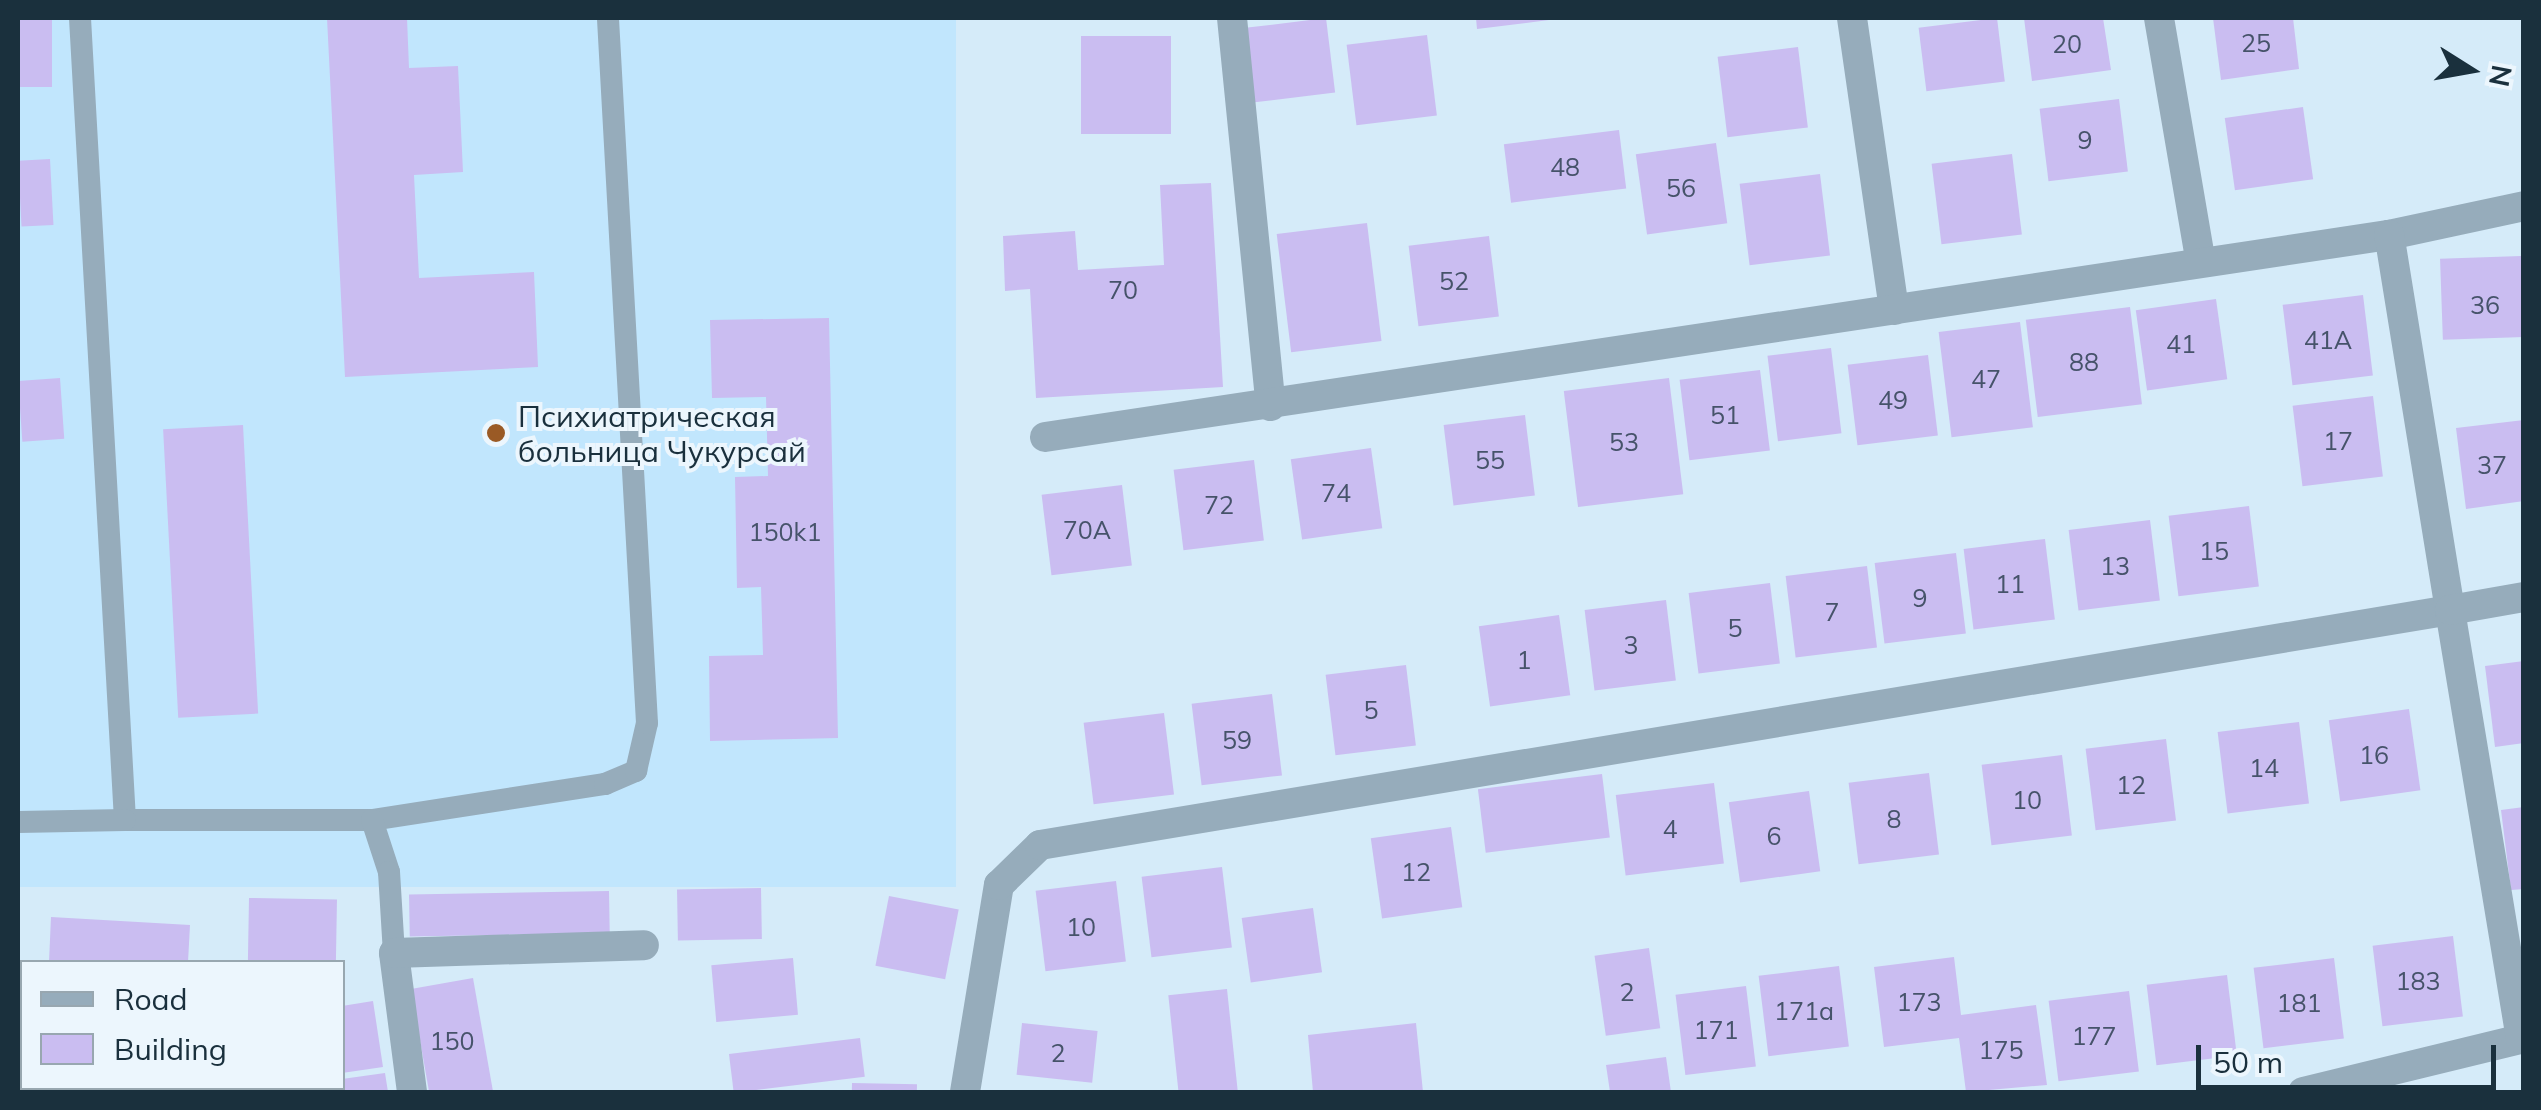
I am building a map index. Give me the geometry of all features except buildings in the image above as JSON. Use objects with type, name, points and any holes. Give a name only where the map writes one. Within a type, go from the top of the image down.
[{"type":"street","points":[[1232,18],[1271,406]]},
{"type":"street","points":[[1852,18],[1894,310]]},
{"type":"street","points":[[2159,18],[2200,258]]},
{"type":"street","points":[[1045,436],[1271,406],[1894,310],[2200,258],[2389,235],[2524,206]]},
{"type":"street","points":[[2303,1092],[2522,1039],[2389,235]]},
{"type":"street","points":[[965,1092],[999,885],[1040,845],[2524,597]]},
{"type":"street","points":[[412,1092],[394,953],[644,945]]},
{"type":"lane","points":[[80,18],[124,820]]},
{"type":"lane","points":[[18,822],[372,820],[606,784],[636,772],[647,724],[608,18]]},
{"type":"lane","points":[[372,820],[389,872],[394,953]]},
{"type":"shaded area","name":"Психиатрическая больница Чукурсай","points":[[18,18],[956,18],[956,887],[18,887]]},
{"type":"place","name":"Психиатрическая больница Чукурсай","points":[[496,433]]}]
